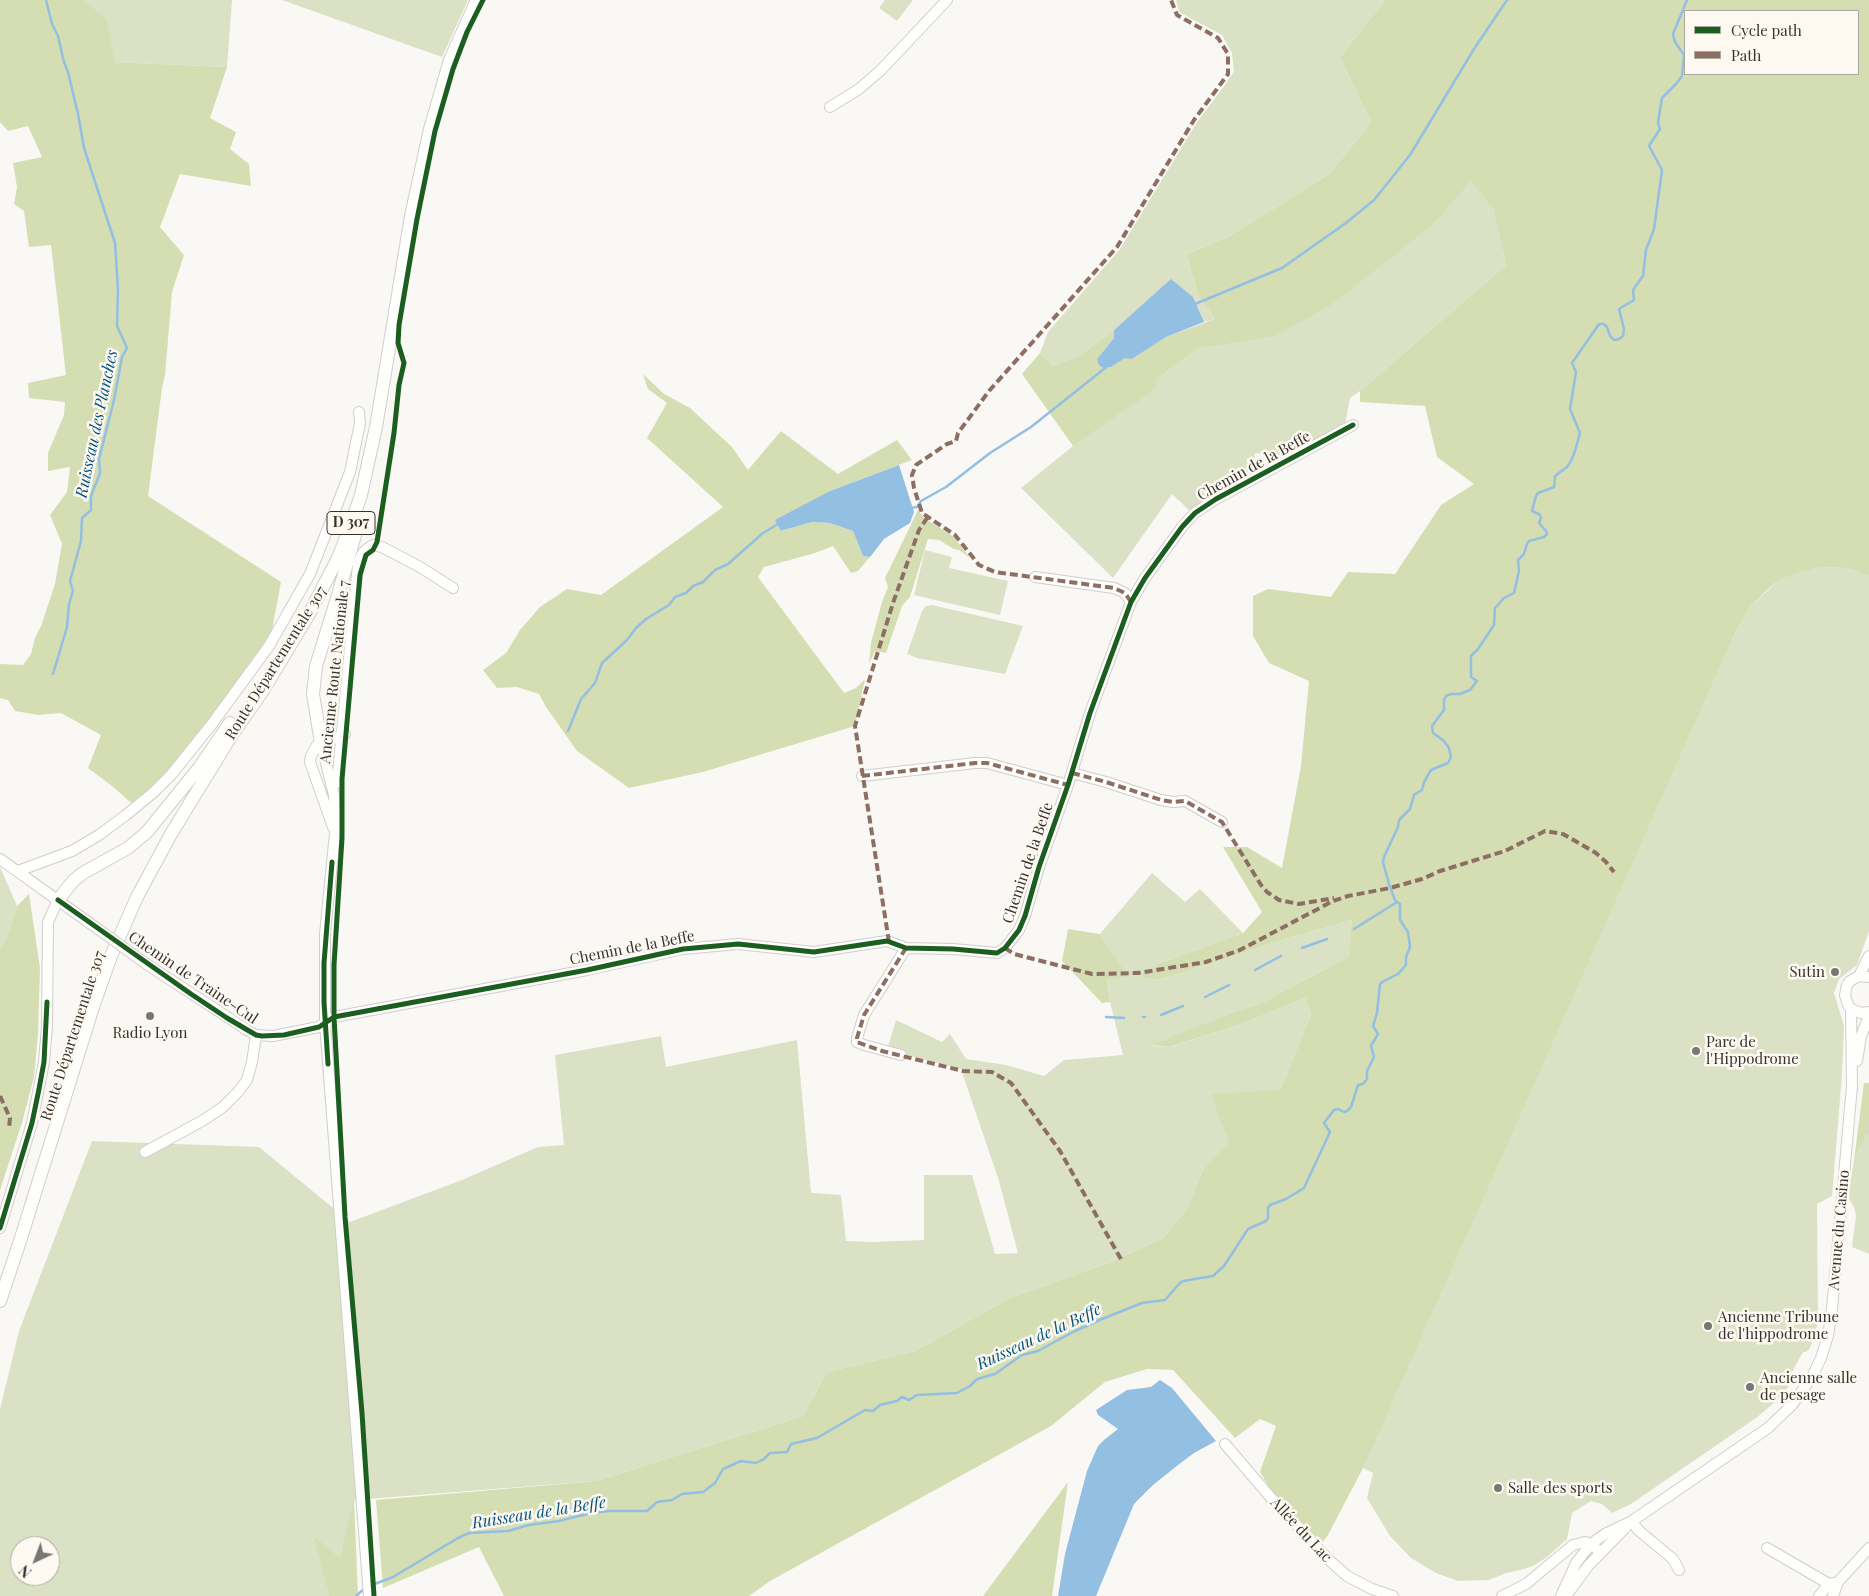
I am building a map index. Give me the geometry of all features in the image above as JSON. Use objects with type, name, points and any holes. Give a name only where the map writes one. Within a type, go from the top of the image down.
[{"type":"main road","name":"Route Départementale 307","points":[[0,1301],[93,1007],[111,956],[131,911],[170,834],[231,736],[264,689],[309,614],[338,558],[349,530],[361,495],[376,427],[411,216],[430,129],[450,60],[477,0]]},
{"type":"main road","points":[[321,743],[313,694],[316,666],[338,596],[367,491],[376,427]]},
{"type":"main road","points":[[58,900],[73,881],[83,873],[128,848],[157,820],[199,768],[309,614]]},
{"type":"street","points":[[830,107],[859,89],[881,70],[947,0]]},
{"type":"street","points":[[18,871],[72,851],[120,820],[171,775],[212,724],[269,646],[310,574],[350,472],[360,423],[359,412]]},
{"type":"street","name":"Chemin de la Beffe","points":[[325,1023],[334,1017],[587,970],[683,949],[738,944],[814,952],[887,941],[906,948],[997,952],[1004,948],[1019,930],[1025,916],[1039,867],[1072,773],[1087,722],[1131,602],[1182,527],[1195,513],[1216,499],[1353,425]]},
{"type":"street","name":"Ancienne Route Nationale 7","points":[[337,783],[358,564],[362,554],[373,545],[382,547],[420,567],[453,588]]},
{"type":"street","points":[[1035,577],[1114,588],[1126,593],[1131,602]]},
{"type":"street","name":"Ancienne Route Nationale 7","points":[[334,835],[332,824],[310,762],[314,750],[321,743],[343,735]]},
{"type":"street","name":"Ancienne Route Nationale 7","points":[[321,743],[336,810],[325,944],[325,1023],[368,1590]]},
{"type":"street","points":[[862,776],[975,762],[987,763],[1068,785]]},
{"type":"street","points":[[1072,773],[1161,800],[1184,801],[1222,822]]},
{"type":"street","name":"Chemin de Traine-Cul","points":[[0,859],[145,963],[220,1014],[256,1035],[284,1035],[319,1027],[325,1023]]},
{"type":"street","points":[[0,1228],[34,1114],[44,1062],[48,922],[58,900]]},
{"type":"street","points":[[901,1055],[864,1045],[857,1042],[856,1038],[864,1015],[906,948]]},
{"type":"street","points":[[1852,1086],[1851,1009],[1845,1000],[1845,990],[1850,981],[1864,977],[1869,956]]},
{"type":"street","points":[[1851,1009],[1869,1014],[1861,1036],[1852,1086]]},
{"type":"street","points":[[145,1152],[216,1112],[238,1092],[247,1080],[256,1035]]},
{"type":"street","name":"Avenue du Casino","points":[[1632,1522],[1768,1428],[1792,1405],[1813,1375],[1821,1358],[1830,1327],[1852,1086]]},
{"type":"street","name":"Allée du Lac","points":[[1225,1444],[1272,1499],[1329,1560],[1347,1576],[1393,1596]]},
{"type":"street","points":[[1561,1596],[1576,1563],[1592,1544],[1606,1534],[1632,1522]]},
{"type":"street","points":[[1566,1596],[1600,1552],[1632,1522]]},
{"type":"street","points":[[1632,1522],[1638,1530],[1673,1559],[1679,1570]]},
{"type":"street","points":[[1502,1596],[1526,1584],[1573,1545],[1585,1542],[1592,1544],[1600,1552]]},
{"type":"street","points":[[1767,1548],[1833,1583]]},
{"type":"street","points":[[1819,1596],[1869,1548]]},
{"type":"street","points":[[1554,1560],[1588,1566]]},
{"type":"street","points":[[1833,1583],[1833,1596]]},
{"type":"green space","points":[[0,0],[83,0],[106,17],[115,62],[227,67],[210,118],[236,132],[230,149],[249,164],[251,186],[180,174],[160,227],[184,255],[172,292],[165,375],[148,496],[281,582],[269,646],[212,724],[136,807],[88,768],[101,735],[61,713],[38,715],[15,711],[8,700],[0,698],[0,664],[23,665],[31,654],[55,584],[62,544],[50,515],[67,492],[70,467],[48,471],[48,453],[64,415],[65,402],[29,398],[28,383],[66,375],[51,245],[29,247],[24,211],[14,204],[17,187],[13,163],[42,157],[28,126],[8,131],[0,122]]},
{"type":"green space","points":[[83,0],[232,0],[227,67],[114,62],[106,17]]},
{"type":"green space","points":[[282,0],[468,0],[442,57]]},
{"type":"green space","points":[[885,0],[913,0],[897,21],[879,8]]},
{"type":"green space","points":[[1176,0],[1385,0],[1340,57],[1371,123],[1328,175],[1226,238],[1186,254],[1199,297],[1215,319],[1204,322],[1193,297],[1171,280],[1114,330],[1077,357],[1053,366],[1040,353],[1048,332],[1120,249],[1197,122],[1234,71],[1232,53],[1222,35],[1179,12]]},
{"type":"green space","points":[[1385,0],[1869,0],[1869,576],[1846,568],[1822,567],[1800,572],[1779,580],[1751,606],[1738,627],[1363,1468],[1328,1535],[1322,1543],[1272,1492],[1260,1472],[1276,1426],[1260,1419],[1235,1438],[1173,1370],[1147,1369],[1105,1382],[1051,1426],[770,1581],[749,1596],[504,1596],[479,1547],[383,1588],[376,1500],[596,1481],[803,1416],[827,1372],[915,1351],[1010,1298],[1111,1262],[1163,1238],[1186,1210],[1204,1168],[1229,1142],[1211,1094],[1280,1090],[1311,1014],[1305,998],[1239,1025],[1169,1047],[1151,1045],[1265,1001],[1348,957],[1352,920],[1292,937],[1159,980],[1139,977],[1160,963],[1243,933],[1262,912],[1223,847],[1247,847],[1282,868],[1301,766],[1309,681],[1269,663],[1253,636],[1253,596],[1268,589],[1331,597],[1348,572],[1395,574],[1441,505],[1474,484],[1437,457],[1425,406],[1360,402],[1360,391],[1506,265],[1493,209],[1471,181],[1436,222],[1331,305],[1273,337],[1197,349],[1156,380],[1156,389],[1073,446],[1022,374],[1040,353],[1053,366],[1077,357],[1114,330],[1114,338],[1097,359],[1103,368],[1111,367],[1125,357],[1132,359],[1166,337],[1215,319],[1199,297],[1186,254],[1226,238],[1328,175],[1371,123],[1340,57]]},
{"type":"green space","points":[[1471,180],[1493,209],[1506,265],[1350,398],[1345,425],[1268,465],[1270,455],[1255,453],[1252,474],[1190,511],[1172,494],[1113,578],[1021,488],[1073,446],[1155,389],[1156,380],[1197,349],[1273,337],[1436,222]]},
{"type":"green space","points":[[643,374],[664,394],[690,408],[732,447],[748,470],[781,431],[838,474],[897,440],[912,460],[830,491],[782,531],[812,522],[830,523],[853,531],[863,556],[870,557],[858,571],[851,573],[833,546],[764,567],[758,577],[844,693],[856,688],[865,679],[855,726],[703,772],[629,788],[577,751],[539,694],[517,687],[497,688],[483,670],[506,653],[520,630],[540,607],[567,589],[601,595],[723,507],[647,438],[667,403],[648,389]]},
{"type":"green space","points":[[918,510],[924,518],[953,536],[970,558],[939,540],[928,539],[910,597],[902,606],[886,653],[875,651],[869,664],[871,643],[888,587],[885,578]]},
{"type":"green space","points":[[925,550],[952,557],[949,568],[1008,581],[1000,615],[914,595]]},
{"type":"green space","name":"Parc de l'Hippodrome","points":[[1822,567],[1846,568],[1869,576],[1869,931],[1857,965],[1839,979],[1834,993],[1844,1026],[1842,1075],[1832,1196],[1817,1204],[1818,1323],[1810,1348],[1803,1352],[1791,1374],[1793,1380],[1781,1397],[1756,1418],[1631,1504],[1612,1513],[1602,1504],[1591,1501],[1572,1513],[1567,1539],[1535,1565],[1489,1580],[1458,1581],[1436,1573],[1411,1558],[1390,1536],[1367,1498],[1373,1473],[1363,1468],[1738,627],[1751,606],[1779,580],[1800,571]]},
{"type":"green space","points":[[932,605],[1023,626],[1005,674],[917,658],[907,654],[922,611],[926,606]]},
{"type":"green space","points":[[0,867],[17,906],[5,941],[0,947]]},
{"type":"green space","points":[[1152,873],[1185,902],[1200,889],[1243,933],[1160,963],[1140,977],[1159,980],[1292,937],[1352,920],[1348,957],[1265,1001],[1152,1046],[1170,1047],[1239,1025],[1305,998],[1311,1014],[1280,1090],[1204,1168],[1186,1210],[1163,1238],[1111,1262],[1010,1298],[915,1351],[827,1372],[803,1416],[596,1481],[355,1500],[340,1557],[314,1536],[329,1596],[0,1596],[0,1409],[19,1331],[92,1141],[259,1147],[350,1222],[462,1180],[538,1147],[564,1145],[555,1055],[661,1036],[666,1067],[797,1040],[811,1193],[841,1195],[846,1241],[924,1240],[924,1175],[972,1175],[995,1254],[1018,1253],[999,1181],[961,1069],[887,1050],[896,1020],[942,1042],[950,1034],[966,1059],[1006,1065],[1044,1076],[1064,1060],[1123,1055],[1110,1002],[1107,979],[1128,976],[1100,934]]},
{"type":"green space","points":[[29,894],[40,968],[38,1034],[34,1077],[22,1123],[0,1190],[0,947],[5,941],[17,906]]},
{"type":"green space","points":[[1068,929],[1100,934],[1129,977],[1107,979],[1110,1002],[1102,1003],[1062,961]]},
{"type":"green space","points":[[1864,1083],[1869,1083],[1869,1134],[1867,1134],[1854,1160]]},
{"type":"green space","points":[[1867,1134],[1869,1134],[1869,1254],[1852,1247],[1856,1216],[1854,1207],[1848,1197],[1854,1160]]},
{"type":"green space","points":[[1068,1482],[1052,1596],[983,1596]]},
{"type":"green space","points":[[354,1500],[358,1596],[329,1596],[313,1535],[340,1557]]},
{"type":"water","points":[[1171,279],[1193,297],[1204,322],[1166,337],[1132,359],[1125,358],[1111,367],[1103,368],[1099,365],[1097,359],[1114,338],[1114,330]]},
{"type":"water","points":[[899,465],[914,512],[910,523],[884,539],[870,557],[863,556],[853,531],[830,523],[812,522],[781,531],[775,520],[830,491]]},
{"type":"water","points":[[1160,1380],[1172,1388],[1216,1441],[1194,1453],[1178,1465],[1153,1485],[1134,1504],[1096,1596],[1058,1596],[1065,1554],[1087,1471],[1098,1446],[1118,1429],[1098,1415],[1096,1410],[1127,1390],[1151,1387]]},
{"type":"waterway","name":"Ruisseau des Planches","points":[[46,0],[68,72],[84,148],[115,243],[118,290],[117,326],[127,348],[122,357],[114,400],[99,459],[100,473],[91,496],[91,510],[82,518],[81,541],[70,581],[73,591],[69,604],[67,627],[53,674]]},
{"type":"waterway","points":[[1195,304],[1282,268],[1346,223],[1374,200],[1410,155],[1474,49],[1507,0]]},
{"type":"waterway","name":"Ruisseau de la Beffe","points":[[372,1585],[393,1577],[469,1533],[508,1531],[591,1513],[647,1511],[657,1502],[672,1500],[682,1494],[703,1492],[715,1483],[723,1469],[741,1461],[756,1463],[770,1453],[787,1452],[791,1444],[817,1438],[865,1410],[873,1411],[880,1405],[897,1401],[902,1397],[909,1400],[917,1395],[957,1393],[970,1386],[977,1379],[995,1374],[1022,1355],[1038,1351],[1102,1319],[1142,1303],[1165,1300],[1183,1281],[1213,1276],[1224,1266],[1248,1229],[1266,1221],[1270,1205],[1286,1199],[1304,1188],[1330,1132],[1324,1123],[1334,1110],[1338,1109],[1344,1112],[1351,1107],[1358,1085],[1363,1084],[1367,1079],[1367,1071],[1374,1057],[1371,1046],[1378,1034],[1373,1026],[1377,1013],[1380,984],[1398,974],[1406,965],[1406,957],[1410,947],[1408,932],[1400,920],[1400,904],[1395,900],[1383,862],[1398,827],[1399,820],[1410,809],[1414,795],[1422,790],[1431,770],[1448,763],[1451,757],[1449,748],[1444,741],[1433,733],[1432,726],[1444,710],[1446,696],[1470,690],[1477,681],[1471,677],[1471,656],[1494,625],[1495,608],[1504,598],[1514,593],[1519,571],[1518,560],[1524,554],[1527,544],[1529,541],[1544,537],[1547,534],[1539,523],[1541,518],[1539,514],[1532,511],[1538,493],[1554,487],[1555,476],[1567,467],[1571,461],[1580,433],[1570,409],[1576,372],[1572,363],[1599,324],[1604,324],[1607,327],[1610,336],[1614,340],[1623,336],[1624,329],[1619,309],[1634,300],[1633,290],[1643,276],[1646,250],[1654,229],[1662,170],[1649,146],[1660,129],[1658,123],[1662,98],[1682,76],[1684,55],[1675,42],[1673,34],[1687,0]]},
{"type":"waterway","points":[[910,508],[917,507],[921,501],[946,487],[990,453],[1031,427],[1109,365]]},
{"type":"waterway","points":[[568,731],[581,699],[595,683],[602,663],[626,641],[637,627],[669,605],[675,597],[686,593],[693,586],[703,582],[715,570],[728,564],[763,533],[778,524]]},
{"type":"waterway","points":[[1354,929],[1397,902]]},
{"type":"waterway","points":[[1302,948],[1327,939]]},
{"type":"waterway","points":[[1255,970],[1281,956]]},
{"type":"waterway","points":[[1205,997],[1229,985]]},
{"type":"waterway","points":[[1161,1015],[1183,1006]]},
{"type":"waterway","points":[[1106,1017],[1124,1018]]},
{"type":"waterway","name":"Ruisseau de la Beffe","points":[[356,1596],[364,1589]]},
{"type":"marked path","points":[[1131,602],[1125,593],[1114,588],[995,572],[979,565],[955,535],[922,513],[912,475],[916,465],[947,444],[956,441],[958,433],[989,391],[1117,247],[1194,120],[1228,74],[1228,54],[1218,38],[1177,15],[1171,0]]},
{"type":"marked path","points":[[889,942],[855,726],[893,603],[919,530],[927,518]]},
{"type":"marked path","points":[[862,776],[987,763],[1068,785]]},
{"type":"marked path","points":[[1072,773],[1161,800],[1185,801],[1222,822],[1261,885],[1267,892],[1279,900],[1299,904],[1334,898]]},
{"type":"marked path","points":[[1005,948],[1014,954],[1092,974],[1138,973],[1206,962],[1240,950],[1333,901],[1422,879],[1440,871],[1505,851],[1545,831],[1563,834],[1596,853],[1614,872]]},
{"type":"marked path","points":[[906,948],[864,1015],[857,1042],[882,1051],[963,1071],[992,1072],[1011,1083],[1060,1151],[1122,1261]]},
{"type":"marked path","points":[[0,1096],[10,1118],[9,1128]]},
{"type":"cycle path","points":[[374,1596],[362,1413],[345,1217],[334,1017],[334,965],[342,838],[342,779],[360,575],[366,555],[373,550],[377,542],[394,433],[399,385],[404,363],[398,343],[399,325],[417,219],[435,131],[453,69],[467,32],[483,0]]},
{"type":"cycle path","points":[[58,900],[191,994],[227,1018],[256,1035],[262,1036],[284,1035],[319,1027],[334,1017],[587,970],[683,949],[738,944],[814,952],[887,941],[906,948],[953,949],[997,953],[1005,948],[1019,930],[1025,916],[1039,867],[1068,785],[1090,713],[1131,602],[1145,578],[1182,527],[1195,513],[1216,499],[1353,425]]},
{"type":"cycle path","points":[[328,1064],[324,1002],[324,963],[332,862]]},
{"type":"cycle path","points":[[0,1228],[32,1123],[44,1062],[47,1002]]},
{"type":"place","name":"Sutin","points":[[1835,972]]},
{"type":"place","name":"Radio Lyon","points":[[150,1016]]},
{"type":"place","name":"Parc de l'Hippodrome","points":[[1696,1051]]},
{"type":"place","name":"Ancienne Tribune de l'hippodrome","points":[[1708,1326]]},
{"type":"place","name":"Ancienne salle de pesage","points":[[1750,1387]]},
{"type":"place","name":"Salle des sports","points":[[1498,1488]]}]
